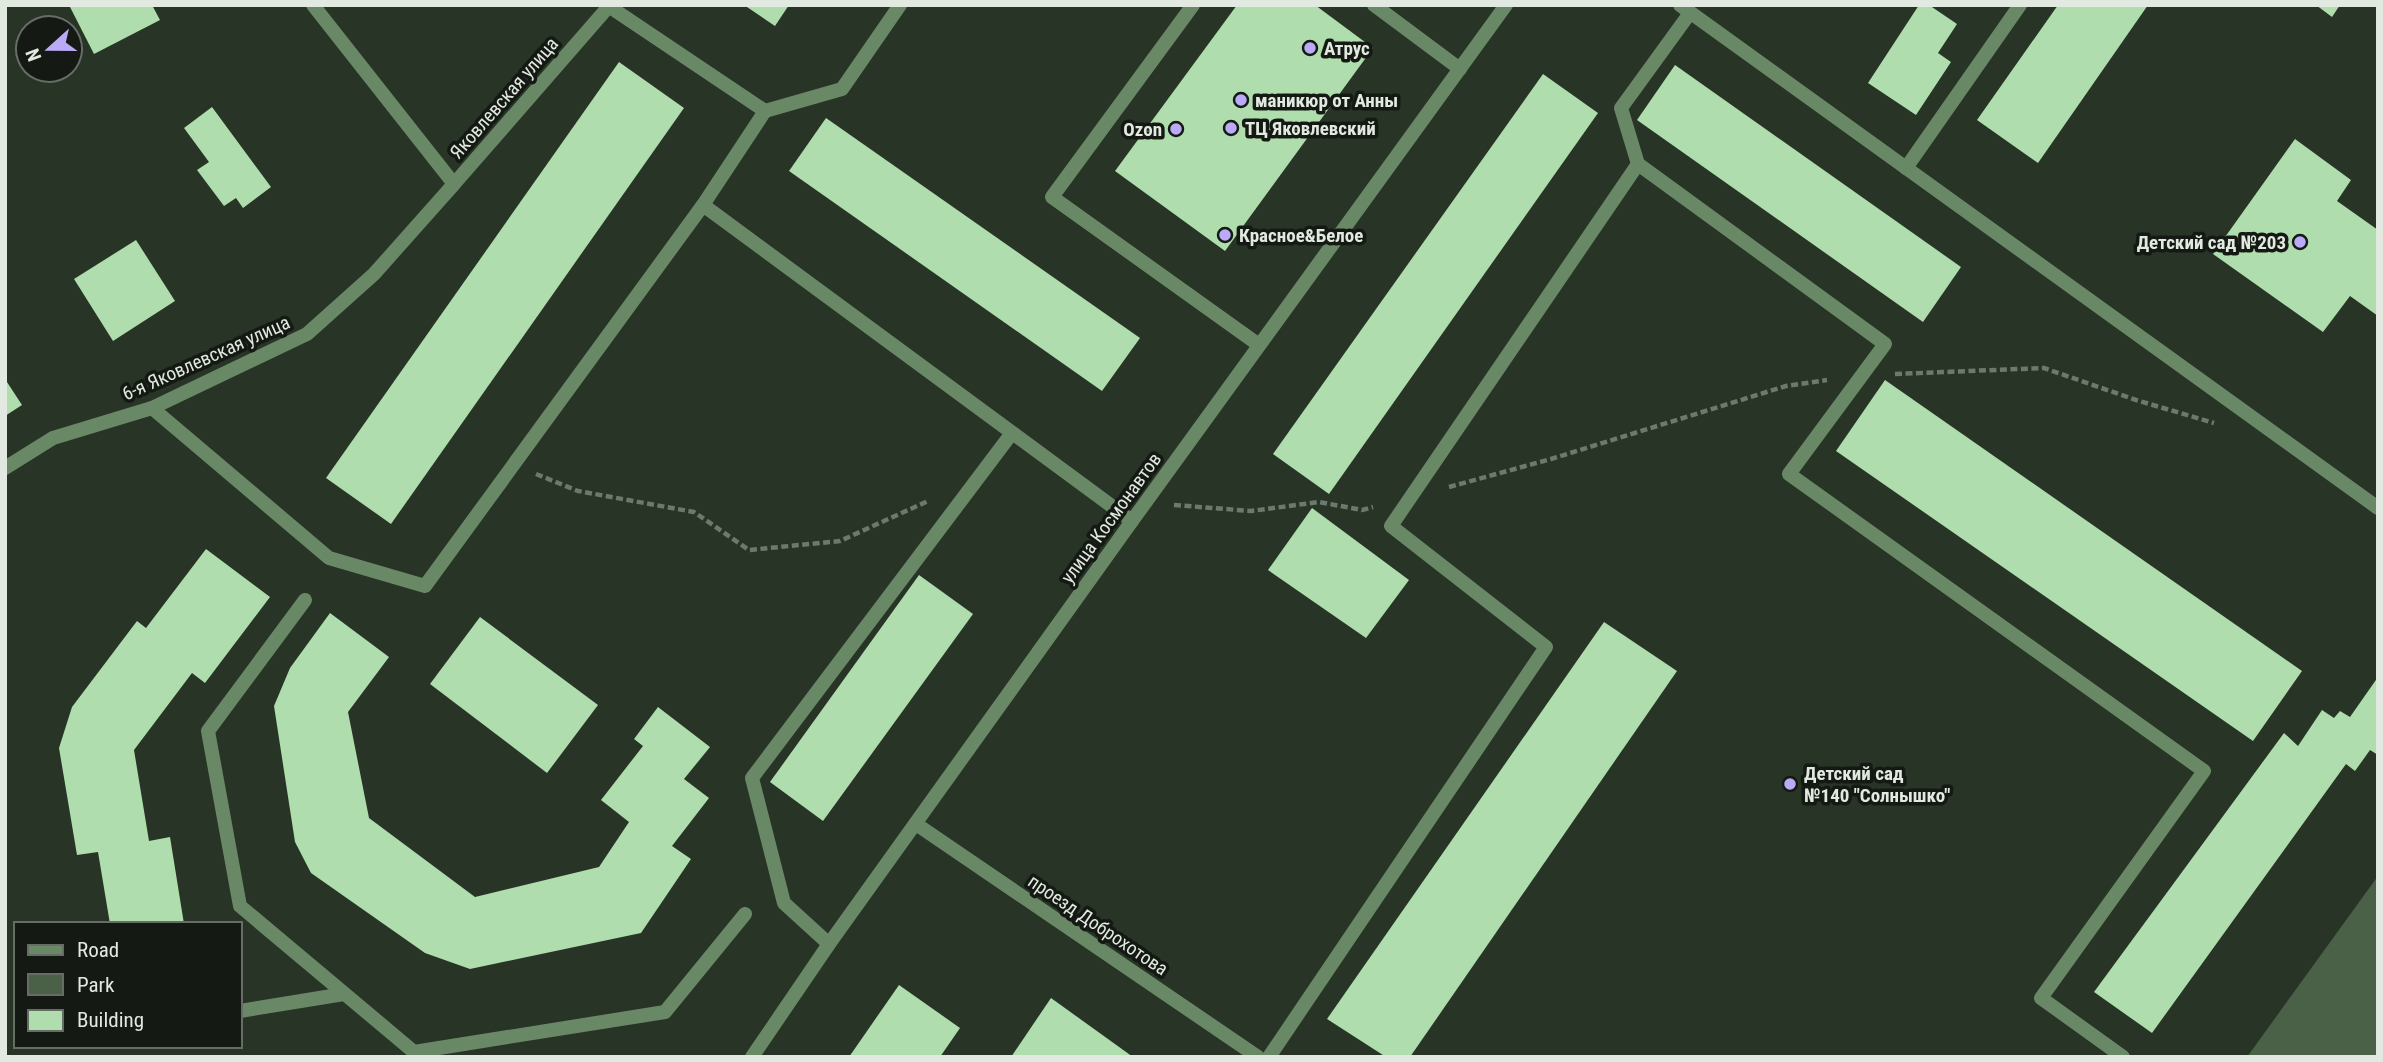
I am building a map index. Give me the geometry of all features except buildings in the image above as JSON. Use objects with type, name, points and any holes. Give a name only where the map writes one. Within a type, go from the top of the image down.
[{"type":"street","points":[[313,5],[454,184]]},
{"type":"street","points":[[152,408],[329,558],[425,586],[703,205],[765,111],[842,89],[900,5]]},
{"type":"street","points":[[1192,5],[1052,198],[1259,345]]},
{"type":"street","points":[[1374,5],[1460,69]]},
{"type":"street","name":"улица Космонавтов","points":[[752,1057],[829,944],[1145,502],[1506,5]]},
{"type":"street","points":[[1906,168],[2020,5]]},
{"type":"street","points":[[610,6],[765,111]]},
{"type":"street","name":"Яковлевская улица","points":[[454,184],[610,6]]},
{"type":"street","points":[[2123,1057],[2042,998],[2204,771],[1790,474],[1885,344],[1638,164],[1621,108],[1685,9],[2378,508]]},
{"type":"street","points":[[1269,1057],[1546,647],[1391,526],[1638,164]]},
{"type":"street","name":"6-я Яковлевская улица","points":[[5,468],[53,438],[152,408],[307,334],[374,274],[454,184]]},
{"type":"street","points":[[703,205],[1132,521]]},
{"type":"street","points":[[829,944],[784,903],[752,778],[1012,433]]},
{"type":"street","points":[[305,600],[208,732],[240,906],[417,1054],[665,1012],[745,914]]},
{"type":"street","name":"проезд Доброхотова","points":[[916,824],[1258,1057]]},
{"type":"street","points":[[242,1011],[344,994]]},
{"type":"path","points":[[1145,502],[1251,511],[1319,502],[1362,510],[1551,459],[1786,386],[1862,375],[2044,368],[2214,424]]},
{"type":"path","points":[[512,465],[578,491],[694,512],[750,550],[840,541],[976,479]]},
{"type":"green space","points":[[2378,876],[2378,1057],[2247,1057]]},
{"type":"place","name":"Атрус","points":[[1310,48]]},
{"type":"place","name":"маникюр от Анны","points":[[1241,100]]},
{"type":"place","name":"ТЦ Яковлевский","points":[[1231,128]]},
{"type":"place","name":"Ozon","points":[[1176,129]]},
{"type":"place","name":"Красное&Белое","points":[[1225,235]]},
{"type":"place","name":"Детский сад №203","points":[[2300,242]]},
{"type":"place","name":"Детский сад №140 \"Солнышко\"","points":[[1790,784]]}]
